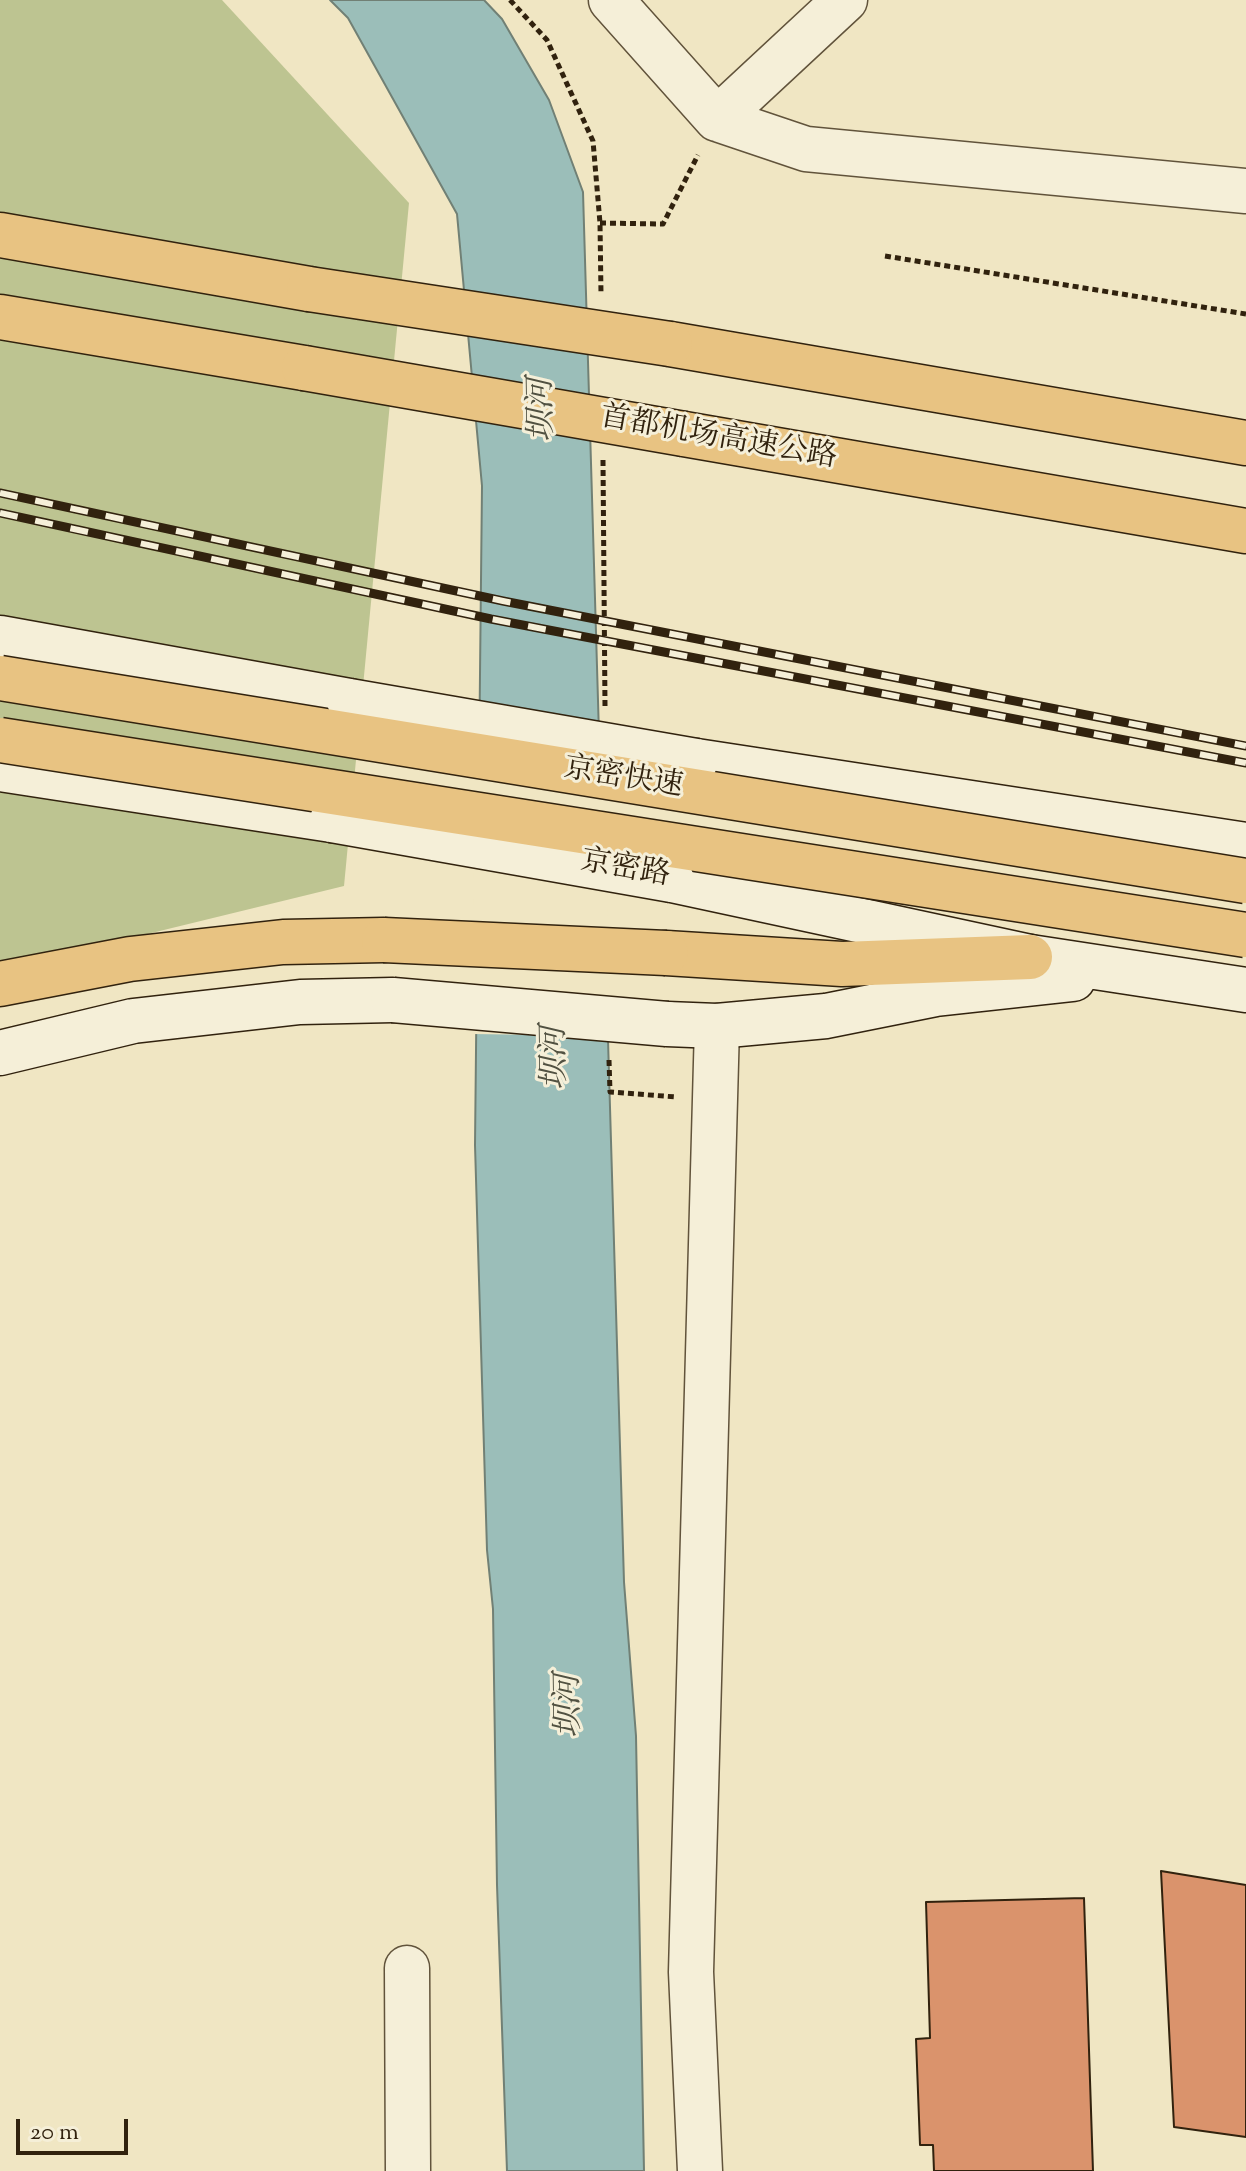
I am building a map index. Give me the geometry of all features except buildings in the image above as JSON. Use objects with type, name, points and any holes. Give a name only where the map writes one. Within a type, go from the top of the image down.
[{"type":"highway","points":[[0,235],[309,289],[670,344],[1246,443]]},
{"type":"highway","name":"首都机场高速公路","points":[[0,317],[1246,531]]},
{"type":"highway","name":"京密快速","points":[[0,678],[1246,881]]},
{"type":"highway","name":"京密快速","points":[[0,740],[1246,935]]},
{"type":"highway","points":[[0,984],[130,959],[283,942],[384,940],[842,964],[1030,957]]},
{"type":"street","points":[[611,0],[717,119],[806,149],[1246,191]]},
{"type":"street","points":[[717,119],[845,0]]},
{"type":"street","points":[[0,638],[696,761],[1246,845]]},
{"type":"street","name":"京密路","points":[[0,769],[332,820],[672,880],[1030,957],[1246,990]]},
{"type":"street","points":[[0,1053],[133,1021],[300,1002],[393,1000],[717,1026],[826,1016],[936,994],[1056,979],[1158,978]]},
{"type":"street","points":[[700,2171],[691,1972],[717,1026]]},
{"type":"street","points":[[407,1968],[408,2171]]},
{"type":"path","points":[[510,0],[547,40],[593,141],[600,223],[601,302]]},
{"type":"path","points":[[600,223],[663,224],[717,119]]},
{"type":"path","points":[[885,256],[1246,314]]},
{"type":"path","points":[[603,444],[606,713]]},
{"type":"path","points":[[609,1044],[610,1092],[714,1101]]},
{"type":"green space","points":[[0,0],[222,0],[409,203],[344,886],[0,970]]},
{"type":"water","name":"坝河","points":[[330,0],[484,0],[502,19],[549,100],[583,192],[624,1582],[636,1736],[644,2171],[507,2171],[497,1885],[493,1609],[487,1550],[475,1145],[482,486],[457,214],[348,18]]},
{"type":"pier","points":[[476,708],[603,731],[611,1036],[472,1034]]},
{"type":"railway","points":[[0,493],[503,601],[1246,746]]},
{"type":"railway","points":[[0,513],[491,619],[1246,763]]}]
